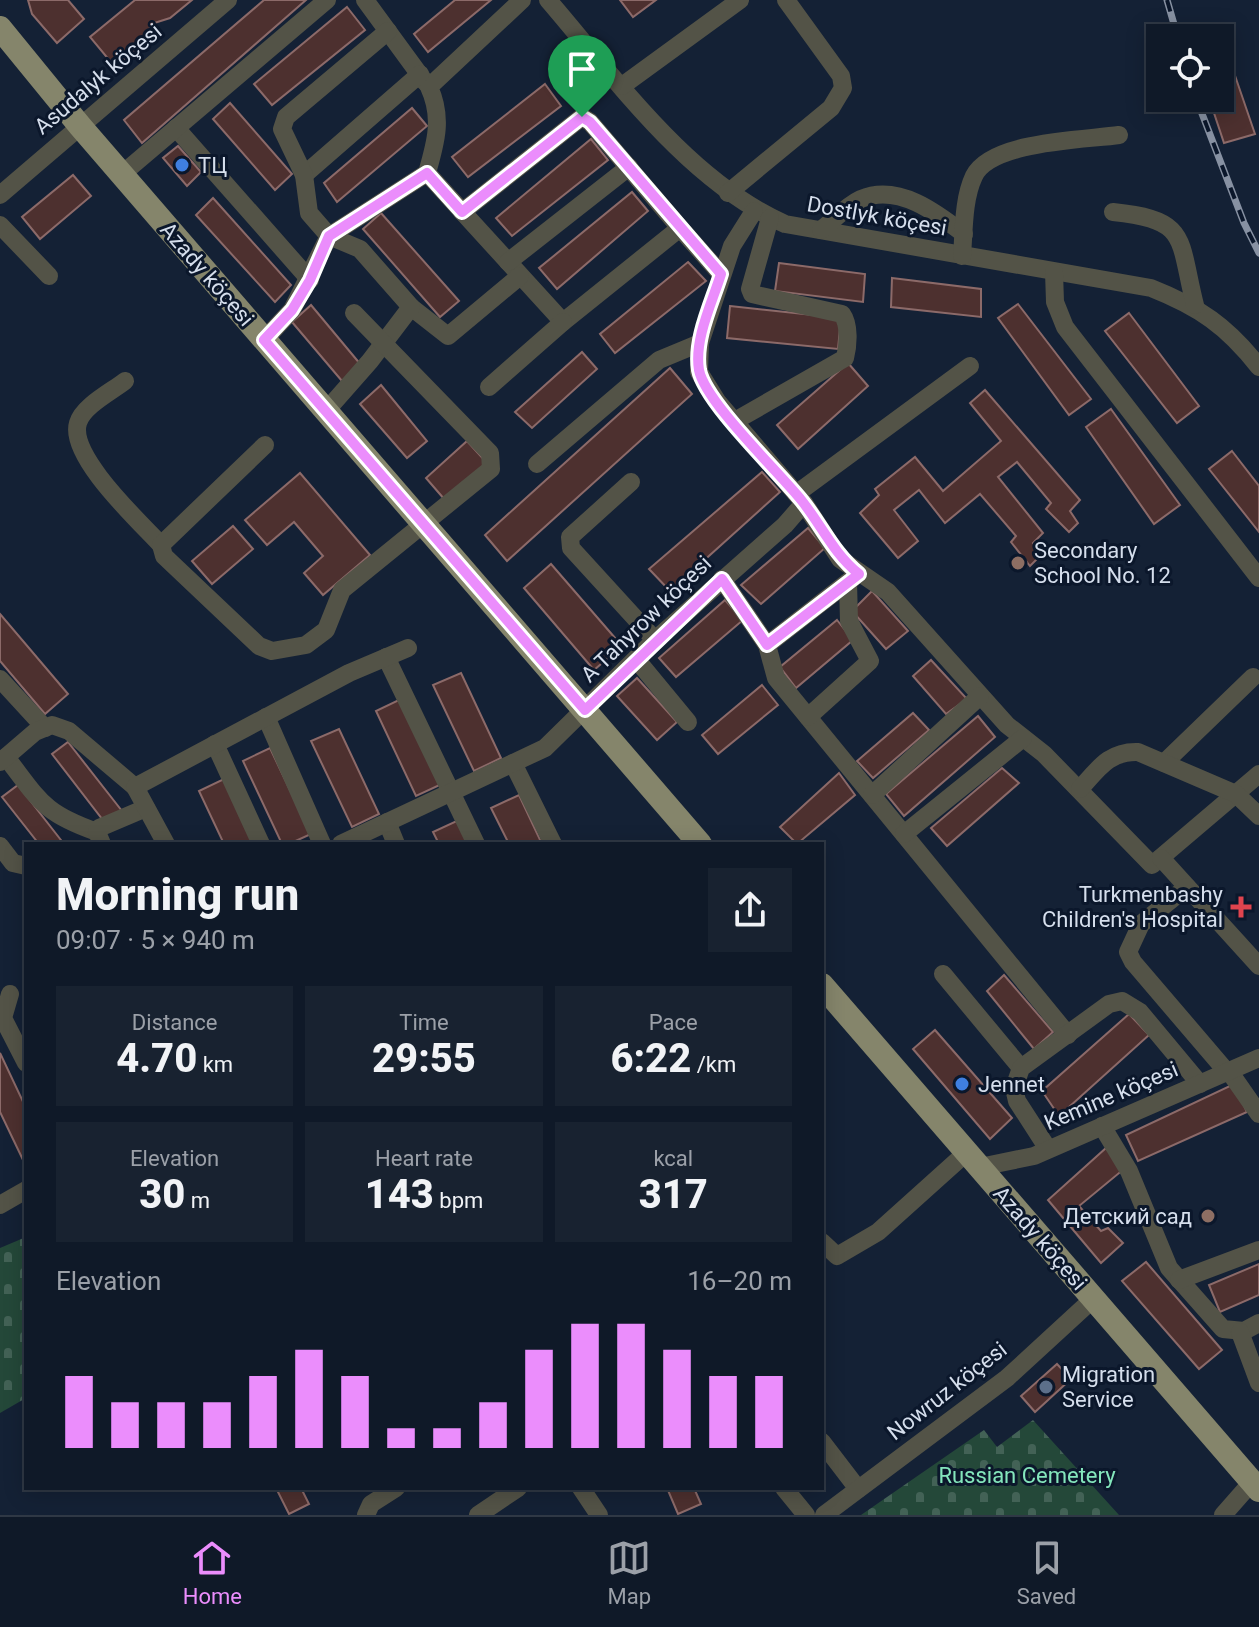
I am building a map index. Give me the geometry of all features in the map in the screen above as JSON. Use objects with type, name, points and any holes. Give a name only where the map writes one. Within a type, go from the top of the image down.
[{"type":"main road","name":"Azady köçesi","points":[[0,28],[121,175],[698,842]]},
{"type":"main road","name":"Azady köçesi","points":[[824,987],[1256,1486]]},
{"type":"street","name":"Asudalyk köçesi","points":[[4,185],[80,126],[228,0]]},
{"type":"street","points":[[121,175],[327,0]]},
{"type":"street","points":[[264,340],[292,310],[310,280],[329,236],[427,173],[438,136],[436,102],[424,80],[365,0]]},
{"type":"street","name":"Dostlyk köçesi","points":[[548,0],[703,173],[762,214],[821,230],[1151,288],[1195,305],[1237,339],[1259,367]]},
{"type":"street","points":[[622,86],[740,0]]},
{"type":"street","points":[[728,193],[831,108],[843,88],[841,76],[786,0]]},
{"type":"street","points":[[304,175],[517,2]]},
{"type":"street","points":[[388,31],[286,117],[282,129],[304,175],[309,213],[329,236],[360,249],[411,307],[448,336],[514,269],[629,167]]},
{"type":"street","points":[[462,212],[582,117],[590,122],[721,274]]},
{"type":"street","points":[[176,128],[310,280]]},
{"type":"street","points":[[962,256],[969,190],[975,173],[990,160],[1018,149],[1119,135]]},
{"type":"street","points":[[427,173],[563,322]]},
{"type":"street","points":[[821,230],[852,204],[882,194],[917,201],[964,234]]},
{"type":"street","points":[[1113,212],[1151,215],[1169,224],[1178,239],[1195,305]]},
{"type":"street","points":[[762,214],[732,246],[700,343],[699,372],[733,422],[800,498],[853,578],[888,592],[980,696],[1080,789],[1152,865],[1259,774]]},
{"type":"street","points":[[733,422],[845,358],[847,350],[847,320],[842,314],[752,294],[750,289],[762,214]]},
{"type":"street","points":[[0,225],[49,276]]},
{"type":"street","points":[[489,387],[563,322],[680,228]]},
{"type":"street","points":[[1054,272],[1055,302],[1065,327],[1259,578]]},
{"type":"street","points":[[326,411],[411,307]]},
{"type":"street","points":[[125,381],[84,413],[77,425],[79,441],[96,473],[161,545],[164,556],[259,646],[272,651],[306,645],[326,630],[342,590],[491,469],[492,458],[354,313]]},
{"type":"street","points":[[537,464],[659,360],[700,343]]},
{"type":"street","name":"A Tahyrow köçesi","points":[[345,842],[545,748],[655,640],[785,525],[800,498],[970,366]]},
{"type":"street","points":[[161,545],[265,445]]},
{"type":"street","points":[[631,482],[570,537],[571,548],[655,640]]},
{"type":"street","points":[[767,645],[853,578]]},
{"type":"street","points":[[808,717],[870,661],[849,621],[853,578]]},
{"type":"street","points":[[722,579],[767,645],[776,678],[1068,1035]]},
{"type":"street","points":[[135,787],[266,717],[408,648]]},
{"type":"street","points":[[386,657],[475,842]]},
{"type":"street","points":[[636,659],[688,722]]},
{"type":"street","points":[[1164,763],[1253,677]]},
{"type":"street","points":[[0,679],[45,728]]},
{"type":"street","points":[[872,795],[980,696]]},
{"type":"street","points":[[266,717],[321,842]]},
{"type":"street","points":[[146,808],[100,838],[58,818],[44,807],[3,760],[35,732],[52,725],[69,731],[135,787],[165,842]]},
{"type":"street","points":[[904,834],[1023,738]]},
{"type":"street","points":[[215,744],[260,842]]},
{"type":"street","points":[[1080,789],[1107,759],[1124,751],[1138,752],[1236,794],[1259,816]]},
{"type":"street","points":[[513,763],[552,842]]},
{"type":"street","points":[[387,822],[395,842]]},
{"type":"street","points":[[0,846],[13,863],[24,866]]},
{"type":"street","points":[[1161,858],[1259,966]]},
{"type":"street","points":[[1187,887],[1141,924],[1128,952],[1228,1071],[1259,1114]]},
{"type":"street","points":[[943,974],[1021,1068]]},
{"type":"street","points":[[12,991],[3,1018],[24,1059]]},
{"type":"street","points":[[1048,1149],[1017,1101],[1014,1088],[1021,1068],[1109,1004],[1122,1001],[1140,1012],[1200,1084]]},
{"type":"street","name":"Kemine köçesi","points":[[973,1160],[1034,1156],[1259,1058]]},
{"type":"street","points":[[1102,1126],[1129,1171],[1169,1268],[1223,1329],[1240,1332],[1259,1323]]},
{"type":"street","points":[[824,1244],[837,1256],[878,1232],[973,1160]]},
{"type":"street","points":[[0,1205],[24,1191]]},
{"type":"street","points":[[1179,1280],[1259,1250]]},
{"type":"street","name":"Nowruz köçesi","points":[[824,1515],[1007,1378],[1093,1299]]},
{"type":"street","points":[[1240,1332],[1259,1383]]},
{"type":"street","points":[[824,1445],[858,1489]]},
{"type":"street","points":[[1223,1515],[1256,1486]]},
{"type":"street","points":[[366,1515],[371,1504],[393,1490]]},
{"type":"street","points":[[478,1515],[515,1490]]},
{"type":"street","points":[[582,1490],[599,1515]]},
{"type":"street","points":[[786,1490],[806,1515]]},
{"type":"green space","points":[[24,1238],[24,1399],[0,1413],[0,1248]]},
{"type":"green space","name":"Russian Cemetery","points":[[1033,1420],[1119,1515],[861,1515],[984,1430],[997,1447]]},
{"type":"building","points":[[28,0],[68,0],[84,19],[57,43],[32,14]]},
{"type":"building","points":[[135,0],[192,0],[170,18],[151,24],[146,41],[115,67],[90,37]]},
{"type":"building","points":[[264,0],[306,0],[142,143],[124,120]]},
{"type":"building","points":[[455,0],[491,0],[428,52],[414,34]]},
{"type":"building","points":[[620,0],[656,0],[633,17]]},
{"type":"building","points":[[347,7],[365,30],[272,105],[254,84]]},
{"type":"building","points":[[1234,73],[1255,134],[1224,143],[1214,112],[1234,112]]},
{"type":"building","points":[[545,84],[561,106],[468,177],[452,157]]},
{"type":"building","points":[[230,103],[292,174],[275,190],[213,119]]},
{"type":"building","points":[[412,108],[427,126],[337,202],[324,183]]},
{"type":"building","points":[[591,139],[608,160],[512,236],[496,218]]},
{"type":"building","name":"ТЦ","points":[[178,146],[201,172],[187,186],[163,158]]},
{"type":"building","points":[[73,175],[91,196],[40,239],[22,217]]},
{"type":"building","points":[[632,192],[648,211],[557,289],[539,268]]},
{"type":"building","points":[[213,198],[291,285],[275,302],[196,215]]},
{"type":"building","points":[[381,213],[459,301],[440,317],[363,229]]},
{"type":"building","points":[[688,262],[706,281],[615,353],[600,334]]},
{"type":"building","points":[[779,263],[865,274],[863,302],[775,291]]},
{"type":"building","points":[[892,278],[981,289],[981,317],[891,307]]},
{"type":"building","points":[[1018,304],[1091,399],[1069,415],[998,318]]},
{"type":"building","points":[[311,305],[361,365],[342,381],[292,322]]},
{"type":"building","points":[[730,306],[841,318],[838,349],[727,338]]},
{"type":"building","points":[[1129,313],[1199,406],[1177,423],[1105,331]]},
{"type":"building","points":[[582,352],[597,369],[532,428],[515,412]]},
{"type":"building","points":[[848,363],[868,386],[798,449],[777,425]]},
{"type":"building","points":[[670,368],[692,394],[507,561],[485,535]]},
{"type":"building","points":[[381,385],[427,441],[407,458],[360,404]]},
{"type":"building","points":[[985,390],[1080,500],[1070,511],[1078,523],[1069,532],[1046,509],[1051,503],[1017,462],[998,477],[1043,533],[1033,543],[1042,554],[1030,566],[1011,542],[1016,536],[980,494],[945,523],[919,490],[894,510],[918,541],[898,558],[860,513],[879,495],[875,489],[915,457],[943,491],[1001,441],[970,403]]},
{"type":"building","points":[[1111,409],[1180,505],[1154,524],[1086,427]]},
{"type":"building","points":[[467,441],[488,464],[445,500],[426,478]]},
{"type":"building","points":[[1232,451],[1259,486],[1259,532],[1209,469]]},
{"type":"building","points":[[762,472],[780,492],[670,591],[649,569]]},
{"type":"building","points":[[300,473],[370,555],[323,595],[304,573],[323,556],[294,522],[267,545],[245,520]]},
{"type":"building","points":[[233,526],[253,549],[212,584],[192,561]]},
{"type":"building","points":[[808,528],[825,548],[761,604],[741,585]]},
{"type":"building","points":[[551,564],[622,646],[594,670],[524,588]]},
{"type":"building","points":[[872,591],[908,631],[886,649],[852,611]]},
{"type":"building","points":[[725,600],[743,620],[676,677],[659,658]]},
{"type":"building","points":[[0,614],[68,694],[45,714],[0,661]]},
{"type":"building","points":[[837,620],[853,640],[796,688],[780,667]]},
{"type":"building","points":[[931,660],[967,699],[946,714],[913,676]]},
{"type":"building","points":[[461,673],[501,758],[474,771],[433,685]]},
{"type":"building","points":[[637,678],[677,722],[657,740],[617,696]]},
{"type":"building","points":[[762,685],[778,705],[718,754],[702,735]]},
{"type":"building","points":[[403,698],[444,783],[416,796],[376,711]]},
{"type":"building","points":[[913,713],[929,730],[873,778],[857,761]]},
{"type":"building","points":[[978,716],[995,737],[904,816],[886,794]]},
{"type":"building","points":[[339,729],[379,814],[352,827],[311,741]]},
{"type":"building","points":[[68,742],[122,811],[106,824],[52,754]]},
{"type":"building","points":[[270,748],[311,834],[293,842],[281,842],[243,761]]},
{"type":"building","points":[[1002,768],[1019,783],[947,846],[931,828]]},
{"type":"building","points":[[839,773],[855,795],[799,842],[795,842],[780,827]]},
{"type":"building","points":[[226,778],[256,842],[223,842],[199,791]]},
{"type":"building","points":[[18,785],[62,842],[37,842],[2,797]]},
{"type":"building","points":[[519,795],[541,842],[508,842],[491,808]]},
{"type":"building","points":[[461,819],[471,842],[438,842],[433,832]]},
{"type":"building","points":[[1004,975],[1053,1032],[1034,1049],[987,991]]},
{"type":"building","points":[[1129,1014],[1149,1035],[1059,1116],[1042,1091]]},
{"type":"building","name":"Jennet","points":[[935,1030],[1012,1118],[990,1139],[913,1049]]},
{"type":"building","points":[[0,1053],[24,1104],[24,1162],[0,1112]]},
{"type":"building","points":[[1234,1084],[1247,1112],[1138,1161],[1126,1135]]},
{"type":"building","points":[[1106,1148],[1124,1169],[1079,1206],[1101,1231],[1108,1228],[1123,1243],[1101,1263],[1048,1200]]},
{"type":"building","points":[[1146,1262],[1222,1350],[1199,1369],[1122,1281]]},
{"type":"building","points":[[1259,1264],[1259,1295],[1220,1312],[1209,1285]]},
{"type":"building","name":"Migration Service","points":[[1057,1364],[1071,1379],[1035,1412],[1021,1396]]},
{"type":"building","points":[[277,1490],[302,1490],[309,1504],[289,1514]]},
{"type":"building","points":[[668,1490],[695,1490],[701,1504],[678,1514]]},
{"type":"railway","points":[[1167,0],[1174,24]]},
{"type":"railway","points":[[1201,112],[1244,223],[1259,253]]},
{"type":"place","name":"ТЦ","points":[[182,165]]},
{"type":"place","name":"Secondary School No. 12","points":[[1018,563]]},
{"type":"place","name":"Turkmenbashy Children's Hospital","points":[[1241,907]]},
{"type":"place","name":"Jennet","points":[[962,1084]]},
{"type":"place","name":"Детский сад","points":[[1208,1216]]},
{"type":"place","name":"Migration Service","points":[[1046,1387]]},
{"type":"route","points":[[582,117],[590,122],[721,274],[700,343],[699,372],[733,422],[804,503],[840,559],[859,574],[767,645],[722,579],[585,710],[264,340],[292,310],[321,258],[329,236],[427,173],[462,212],[582,117]]}]
